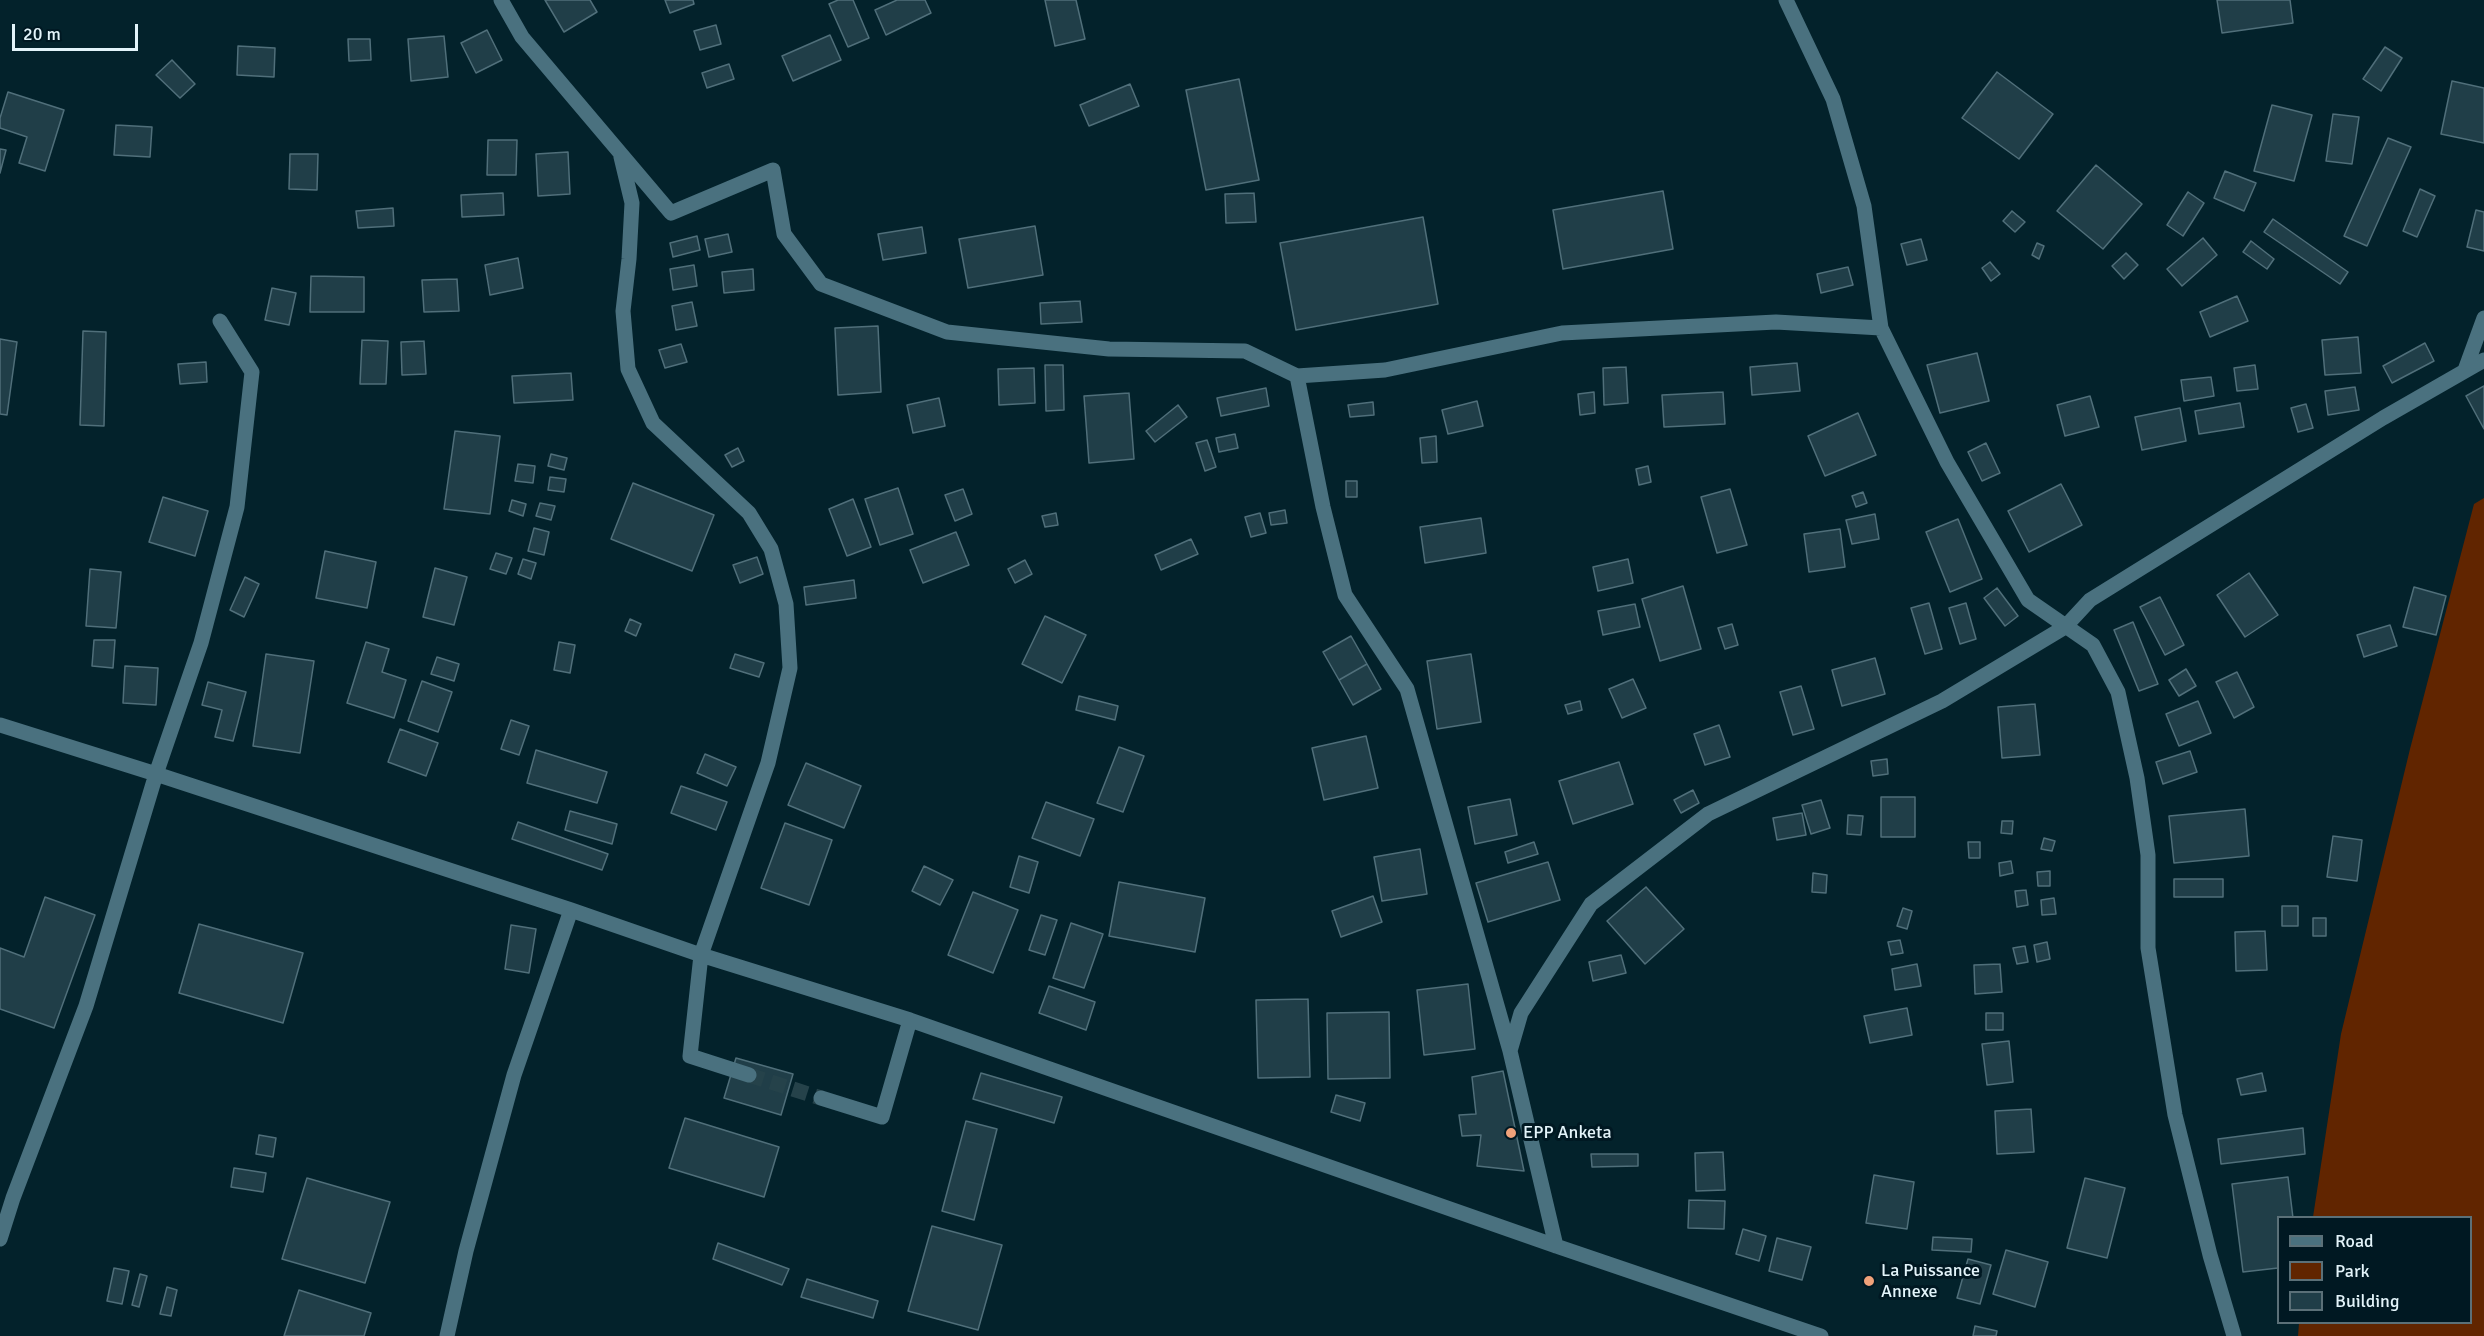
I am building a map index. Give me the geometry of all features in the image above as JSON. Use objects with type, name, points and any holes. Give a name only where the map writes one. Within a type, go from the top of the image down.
[{"type":"street","points":[[501,0],[522,37],[671,213],[773,170],[784,234],[821,284],[947,332],[1109,349],[1245,351],[1297,376],[1385,370],[1562,333],[1776,322],[1881,328]]},
{"type":"street","points":[[1786,0],[1833,99],[1864,206],[1881,328],[1947,462],[2028,600],[2093,645],[2118,692],[2137,778],[2148,855],[2148,948],[2175,1115],[2210,1255],[2234,1336]]},
{"type":"street","points":[[621,154],[632,203],[629,259],[622,311],[628,369],[653,423],[749,513],[771,549],[786,604],[790,668],[768,763],[701,955],[690,1056],[749,1075]]},
{"type":"street","points":[[2465,370],[2484,318]]},
{"type":"street","points":[[0,1239],[13,1198],[86,1006],[156,774],[201,643],[237,507],[252,372],[220,321]]},
{"type":"street","points":[[1510,1051],[1521,1013],[1591,904],[1708,814],[1942,701],[2065,627],[2090,600],[2382,418],[2484,360]]},
{"type":"street","points":[[1297,376],[1323,507],[1345,595],[1407,689],[1510,1051],[1556,1246]]},
{"type":"street","points":[[0,725],[571,910],[701,955],[910,1020],[1556,1246],[1821,1336]]},
{"type":"street","points":[[447,1336],[466,1251],[514,1075],[571,910]]},
{"type":"street","points":[[821,1098],[882,1117],[910,1020]]},
{"type":"green space","points":[[2484,498],[2484,1336],[2298,1336],[2299,1324],[2472,1324],[2472,1216],[2313,1216],[2341,1034],[2410,749],[2474,504]]},
{"type":"building","points":[[545,0],[590,0],[597,12],[564,32]]},
{"type":"building","points":[[665,0],[693,0],[694,4],[670,13]]},
{"type":"building","points":[[838,0],[853,0],[869,38],[848,47],[829,4]]},
{"type":"building","points":[[897,0],[925,0],[931,13],[886,35],[875,10]]},
{"type":"building","points":[[1045,0],[1076,0],[1085,39],[1055,46]]},
{"type":"building","points":[[2217,0],[2290,0],[2293,23],[2222,33]]},
{"type":"building","points":[[716,25],[721,44],[700,50],[694,31]]},
{"type":"building","points":[[487,30],[502,60],[476,73],[461,43]]},
{"type":"building","points":[[830,35],[841,60],[793,81],[782,56]]},
{"type":"building","points":[[444,36],[448,77],[411,81],[408,39]]},
{"type":"building","points":[[348,39],[370,39],[371,60],[349,61]]},
{"type":"building","points":[[238,46],[275,48],[274,77],[237,75]]},
{"type":"building","points":[[2385,47],[2402,58],[2381,91],[2363,79]]},
{"type":"building","points":[[172,60],[195,84],[180,98],[156,75]]},
{"type":"building","points":[[729,64],[734,79],[707,88],[702,73]]},
{"type":"building","points":[[1997,72],[2053,114],[2019,159],[1962,118]]},
{"type":"building","points":[[1239,79],[1259,180],[1206,190],[1186,90]]},
{"type":"building","points":[[2452,81],[2484,88],[2484,143],[2441,134]]},
{"type":"building","points":[[1130,84],[1139,106],[1089,126],[1080,105]]},
{"type":"building","points":[[8,92],[64,110],[45,171],[19,163],[27,137],[0,128],[0,118]]},
{"type":"building","points":[[2272,105],[2312,115],[2294,181],[2254,171]]},
{"type":"building","points":[[2333,114],[2359,117],[2352,164],[2326,161]]},
{"type":"building","points":[[116,125],[152,127],[150,157],[114,155]]},
{"type":"building","points":[[2388,138],[2411,147],[2367,246],[2344,236]]},
{"type":"building","points":[[488,140],[517,140],[516,175],[487,175]]},
{"type":"building","points":[[0,149],[6,150],[0,173]]},
{"type":"building","points":[[568,152],[570,194],[538,196],[536,154]]},
{"type":"building","points":[[290,154],[318,154],[317,190],[289,189]]},
{"type":"building","points":[[2096,165],[2142,204],[2103,249],[2057,211]]},
{"type":"building","points":[[2225,171],[2256,183],[2244,211],[2214,198]]},
{"type":"building","points":[[2420,189],[2435,196],[2417,237],[2403,231]]},
{"type":"building","points":[[1663,191],[1673,249],[1563,269],[1553,210]]},
{"type":"building","points":[[2188,192],[2204,203],[2183,236],[2167,225]]},
{"type":"building","points":[[503,193],[504,215],[462,217],[461,195]]},
{"type":"building","points":[[1254,193],[1256,222],[1226,223],[1225,194]]},
{"type":"building","points":[[393,208],[394,226],[358,228],[356,211]]},
{"type":"building","points":[[2476,210],[2484,212],[2484,251],[2467,247]]},
{"type":"building","points":[[2012,211],[2025,222],[2015,232],[2003,221]]},
{"type":"building","points":[[1423,217],[1438,304],[1296,330],[1280,243]]},
{"type":"building","points":[[2273,219],[2348,272],[2340,284],[2264,232]]},
{"type":"building","points":[[1035,226],[1043,275],[968,288],[959,239]]},
{"type":"building","points":[[922,227],[926,253],[883,260],[878,234]]},
{"type":"building","points":[[728,234],[732,252],[709,257],[705,239]]},
{"type":"building","points":[[697,236],[700,250],[673,257],[670,243]]},
{"type":"building","points":[[2203,238],[2217,255],[2182,286],[2167,269]]},
{"type":"building","points":[[1921,239],[1927,260],[1907,265],[1901,244]]},
{"type":"building","points":[[2251,241],[2274,259],[2267,269],[2243,252]]},
{"type":"building","points":[[2037,243],[2044,246],[2039,259],[2032,255]]},
{"type":"building","points":[[2126,253],[2138,265],[2124,279],[2112,266]]},
{"type":"building","points":[[518,258],[523,288],[490,295],[485,265]]},
{"type":"building","points":[[1990,262],[2000,274],[1991,281],[1982,268]]},
{"type":"building","points":[[694,265],[697,286],[673,290],[670,269]]},
{"type":"building","points":[[1848,267],[1853,285],[1821,293],[1817,274]]},
{"type":"building","points":[[753,269],[754,290],[724,293],[722,272]]},
{"type":"building","points":[[311,276],[364,277],[364,312],[310,312]]},
{"type":"building","points":[[457,279],[459,311],[424,312],[422,280]]},
{"type":"building","points":[[272,288],[296,293],[289,325],[265,320]]},
{"type":"building","points":[[2237,296],[2248,321],[2210,337],[2200,312]]},
{"type":"building","points":[[1080,301],[1082,322],[1041,324],[1040,303]]},
{"type":"building","points":[[692,302],[697,326],[676,330],[672,306]]},
{"type":"building","points":[[878,326],[881,392],[838,395],[835,328]]},
{"type":"building","points":[[83,331],[106,332],[104,426],[80,425]]},
{"type":"building","points":[[2358,337],[2361,373],[2325,375],[2322,340]]},
{"type":"building","points":[[0,339],[17,342],[7,415],[0,414]]},
{"type":"building","points":[[362,340],[388,341],[386,384],[360,384]]},
{"type":"building","points":[[424,341],[426,374],[402,375],[401,342]]},
{"type":"building","points":[[2425,343],[2434,361],[2392,383],[2383,366]]},
{"type":"building","points":[[681,344],[687,362],[665,368],[659,350]]},
{"type":"building","points":[[1977,353],[1989,401],[1940,413],[1927,365]]},
{"type":"building","points":[[206,362],[207,382],[180,384],[178,364]]},
{"type":"building","points":[[1797,363],[1800,391],[1752,395],[1750,367]]},
{"type":"building","points":[[1045,365],[1063,365],[1064,410],[1046,411]]},
{"type":"building","points":[[2255,365],[2258,389],[2237,391],[2234,368]]},
{"type":"building","points":[[1626,367],[1628,403],[1604,405],[1603,368]]},
{"type":"building","points":[[1034,368],[1035,403],[999,405],[998,369]]},
{"type":"building","points":[[571,373],[573,400],[514,403],[512,376]]},
{"type":"building","points":[[2211,377],[2214,396],[2184,401],[2181,380]]},
{"type":"building","points":[[2484,386],[2484,429],[2466,396]]},
{"type":"building","points":[[2355,387],[2359,410],[2328,415],[2325,391]]},
{"type":"building","points":[[1266,388],[1269,406],[1221,416],[1217,398]]},
{"type":"building","points":[[1594,392],[1595,413],[1580,415],[1578,394]]},
{"type":"building","points":[[1723,392],[1725,424],[1664,427],[1662,395]]},
{"type":"building","points":[[1129,393],[1134,459],[1089,463],[1084,396]]},
{"type":"building","points":[[2090,396],[2099,427],[2065,436],[2057,405]]},
{"type":"building","points":[[939,398],[945,426],[913,433],[907,405]]},
{"type":"building","points":[[1477,401],[1483,426],[1448,434],[1442,410]]},
{"type":"building","points":[[1373,402],[1374,415],[1350,417],[1348,405]]},
{"type":"building","points":[[2240,403],[2244,427],[2199,434],[2195,411]]},
{"type":"building","points":[[2306,404],[2313,428],[2298,432],[2291,408]]},
{"type":"building","points":[[1178,405],[1187,417],[1155,442],[1146,431]]},
{"type":"building","points":[[2180,408],[2186,441],[2142,450],[2135,417]]},
{"type":"building","points":[[1858,413],[1876,455],[1825,476],[1808,436]]},
{"type":"building","points":[[455,431],[500,436],[490,514],[444,509]]},
{"type":"building","points":[[1235,434],[1238,448],[1219,452],[1216,438]]},
{"type":"building","points":[[1436,436],[1437,462],[1422,463],[1420,438]]},
{"type":"building","points":[[1207,440],[1216,467],[1205,471],[1196,443]]},
{"type":"building","points":[[1986,443],[2000,473],[1982,481],[1968,452]]},
{"type":"building","points":[[738,448],[744,461],[732,467],[725,455]]},
{"type":"building","points":[[551,454],[567,458],[564,470],[548,466]]},
{"type":"building","points":[[518,464],[535,466],[533,483],[515,481]]},
{"type":"building","points":[[1648,466],[1651,482],[1639,485],[1636,469]]},
{"type":"building","points":[[550,477],[566,479],[564,492],[548,490]]},
{"type":"building","points":[[1346,481],[1357,481],[1357,497],[1346,497]]},
{"type":"building","points":[[633,483],[714,515],[692,571],[611,539]]},
{"type":"building","points":[[2061,484],[2082,525],[2029,552],[2008,511]]},
{"type":"building","points":[[898,488],[913,534],[880,545],[865,499]]},
{"type":"building","points":[[963,489],[972,514],[955,521],[945,495]]},
{"type":"building","points":[[1730,489],[1747,545],[1717,553],[1701,497]]},
{"type":"building","points":[[1863,492],[1867,503],[1856,507],[1852,496]]},
{"type":"building","points":[[163,497],[208,511],[195,556],[149,542]]},
{"type":"building","points":[[853,499],[871,547],[847,556],[829,509]]},
{"type":"building","points":[[512,500],[526,504],[523,516],[509,511]]},
{"type":"building","points":[[540,503],[555,506],[551,520],[536,516]]},
{"type":"building","points":[[1285,510],[1287,523],[1271,525],[1269,513]]},
{"type":"building","points":[[1056,513],[1058,525],[1045,527],[1042,516]]},
{"type":"building","points":[[1260,513],[1266,533],[1251,537],[1245,517]]},
{"type":"building","points":[[1875,514],[1879,539],[1852,544],[1846,520]]},
{"type":"building","points":[[1481,518],[1486,553],[1425,563],[1420,527]]},
{"type":"building","points":[[1958,519],[1982,579],[1950,592],[1926,532]]},
{"type":"building","points":[[534,528],[549,532],[544,555],[528,551]]},
{"type":"building","points":[[1840,529],[1845,567],[1809,572],[1804,534]]},
{"type":"building","points":[[956,532],[969,565],[923,583],[910,550]]},
{"type":"building","points":[[1191,539],[1198,554],[1161,570],[1155,555]]},
{"type":"building","points":[[325,551],[376,562],[367,608],[316,598]]},
{"type":"building","points":[[496,553],[512,558],[506,574],[490,569]]},
{"type":"building","points":[[757,557],[763,574],[740,583],[733,565]]},
{"type":"building","points":[[523,559],[536,563],[531,579],[518,574]]},
{"type":"building","points":[[1628,559],[1633,583],[1598,591],[1593,567]]},
{"type":"building","points":[[1025,560],[1032,574],[1015,583],[1008,569]]},
{"type":"building","points":[[435,568],[467,577],[454,625],[423,617]]},
{"type":"building","points":[[90,569],[121,572],[116,628],[86,626]]},
{"type":"building","points":[[2249,573],[2278,615],[2245,637],[2217,595]]},
{"type":"building","points":[[245,577],[259,584],[244,617],[230,610]]},
{"type":"building","points":[[854,580],[856,598],[806,605],[804,587]]},
{"type":"building","points":[[1683,586],[1701,649],[1660,661],[1642,599]]},
{"type":"building","points":[[2414,587],[2446,596],[2436,635],[2403,627]]},
{"type":"building","points":[[1997,588],[2018,616],[2005,626],[1984,598]]},
{"type":"building","points":[[2160,597],[2184,645],[2165,655],[2140,607]]},
{"type":"building","points":[[1929,603],[1942,649],[1925,654],[1911,608]]},
{"type":"building","points":[[1966,603],[1976,639],[1960,644],[1949,608]]},
{"type":"building","points":[[1635,604],[1640,627],[1603,635],[1598,611]]},
{"type":"building","points":[[1045,616],[1086,635],[1062,683],[1022,664]]},
{"type":"building","points":[[630,619],[641,624],[636,636],[625,631]]},
{"type":"building","points":[[2133,622],[2158,684],[2139,691],[2114,630]]},
{"type":"building","points":[[1732,624],[1738,645],[1725,649],[1718,628]]},
{"type":"building","points":[[2390,625],[2397,646],[2364,657],[2357,635]]},
{"type":"building","points":[[1351,636],[1367,664],[1339,680],[1323,652]]},
{"type":"building","points":[[94,640],[115,640],[113,668],[92,666]]},
{"type":"building","points":[[366,642],[389,649],[382,672],[406,680],[394,718],[347,703]]},
{"type":"building","points":[[559,642],[575,645],[570,673],[554,670]]},
{"type":"building","points":[[266,654],[314,661],[300,753],[253,746]]},
{"type":"building","points":[[735,654],[764,663],[759,677],[730,668]]},
{"type":"building","points":[[1471,654],[1481,722],[1437,729],[1427,661]]},
{"type":"building","points":[[437,657],[459,664],[454,681],[431,674]]},
{"type":"building","points":[[1875,658],[1885,694],[1842,706],[1832,670]]},
{"type":"building","points":[[1367,664],[1381,689],[1353,705],[1339,680]]},
{"type":"building","points":[[125,666],[158,668],[156,705],[123,703]]},
{"type":"building","points":[[2186,669],[2196,686],[2179,696],[2169,680]]},
{"type":"building","points":[[2237,672],[2254,707],[2234,718],[2216,682]]},
{"type":"building","points":[[1633,679],[1646,708],[1622,718],[1609,689]]},
{"type":"building","points":[[422,681],[452,692],[438,732],[408,721]]},
{"type":"building","points":[[208,682],[246,692],[233,741],[215,737],[222,710],[202,705]]},
{"type":"building","points":[[1801,686],[1814,729],[1793,735],[1780,692]]},
{"type":"building","points":[[1079,696],[1118,706],[1115,720],[1076,710]]},
{"type":"building","points":[[1580,701],[1582,710],[1568,714],[1565,705]]},
{"type":"building","points":[[2198,701],[2211,733],[2179,746],[2166,714]]},
{"type":"building","points":[[2035,704],[2040,755],[2002,758],[1998,707]]},
{"type":"building","points":[[511,720],[529,726],[519,755],[501,749]]},
{"type":"building","points":[[1719,725],[1730,757],[1705,765],[1694,734]]},
{"type":"building","points":[[400,729],[438,743],[426,776],[388,762]]},
{"type":"building","points":[[1366,736],[1378,788],[1324,800],[1312,748]]},
{"type":"building","points":[[1119,747],[1144,756],[1123,812],[1097,803]]},
{"type":"building","points":[[536,750],[607,772],[597,803],[527,783]]},
{"type":"building","points":[[2190,751],[2197,772],[2163,784],[2156,762]]},
{"type":"building","points":[[705,754],[736,767],[727,786],[697,773]]},
{"type":"building","points":[[1887,759],[1888,774],[1873,776],[1871,761]]},
{"type":"building","points":[[1619,762],[1633,804],[1573,824],[1559,781]]},
{"type":"building","points":[[806,763],[861,786],[844,828],[788,805]]},
{"type":"building","points":[[681,786],[727,802],[716,830],[671,813]]},
{"type":"building","points":[[1693,790],[1699,803],[1681,813],[1674,800]]},
{"type":"building","points":[[1881,797],[1915,797],[1915,837],[1881,837]]},
{"type":"building","points":[[1510,799],[1517,835],[1475,844],[1468,807]]},
{"type":"building","points":[[1821,800],[1830,828],[1811,834],[1802,805]]},
{"type":"building","points":[[1046,802],[1094,819],[1080,856],[1032,838]]},
{"type":"building","points":[[2245,809],[2249,856],[2174,863],[2169,816]]},
{"type":"building","points":[[570,811],[617,824],[612,844],[565,830]]},
{"type":"building","points":[[1802,813],[1806,835],[1777,840],[1773,818]]},
{"type":"building","points":[[1848,815],[1863,816],[1861,835],[1847,834]]},
{"type":"building","points":[[2002,821],[2013,821],[2012,834],[2001,833]]},
{"type":"building","points":[[518,822],[608,854],[602,870],[512,839]]},
{"type":"building","points":[[785,823],[832,840],[809,905],[761,888]]},
{"type":"building","points":[[2333,836],[2362,840],[2357,881],[2327,877]]},
{"type":"building","points":[[2044,838],[2055,841],[2052,851],[2041,849]]},
{"type":"building","points":[[1534,842],[1538,854],[1508,863],[1505,852]]},
{"type":"building","points":[[1968,842],[1980,842],[1980,858],[1969,858]]},
{"type":"building","points":[[1420,849],[1427,894],[1382,901],[1374,857]]},
{"type":"building","points":[[1019,856],[1038,862],[1029,893],[1010,887]]},
{"type":"building","points":[[2011,861],[2013,873],[2000,876],[1999,863]]},
{"type":"building","points":[[1548,862],[1560,900],[1488,922],[1476,883]]},
{"type":"building","points":[[924,866],[953,880],[940,905],[912,891]]},
{"type":"building","points":[[2050,871],[2050,886],[2038,886],[2037,872]]},
{"type":"building","points":[[1813,873],[1827,875],[1826,893],[1812,892]]},
{"type":"building","points":[[2174,879],[2223,879],[2223,897],[2174,897]]},
{"type":"building","points":[[1119,882],[1205,898],[1195,952],[1109,936]]},
{"type":"building","points":[[1646,887],[1684,929],[1645,964],[1607,921]]},
{"type":"building","points":[[2026,890],[2028,905],[2017,907],[2015,891]]},
{"type":"building","points":[[973,892],[1018,910],[993,973],[948,955]]},
{"type":"building","points":[[1373,896],[1382,922],[1341,937],[1332,911]]},
{"type":"building","points":[[45,897],[95,915],[54,1028],[0,1009],[0,948],[24,957]]},
{"type":"building","points":[[2054,898],[2056,914],[2042,915],[2041,900]]},
{"type":"building","points":[[2282,906],[2298,906],[2298,926],[2282,926]]},
{"type":"building","points":[[1903,908],[1912,911],[1907,929],[1897,926]]},
{"type":"building","points":[[1041,915],[1057,920],[1045,955],[1029,950]]},
{"type":"building","points":[[2313,918],[2326,918],[2326,936],[2313,936]]},
{"type":"building","points":[[1071,923],[1103,934],[1084,988],[1053,978]]},
{"type":"building","points":[[199,924],[303,953],[283,1023],[179,993]]},
{"type":"building","points":[[511,925],[536,929],[529,973],[505,969]]},
{"type":"building","points":[[2265,931],[2267,970],[2236,971],[2235,932]]},
{"type":"building","points":[[1900,940],[1903,953],[1891,955],[1888,942]]},
{"type":"building","points":[[2047,942],[2050,959],[2037,962],[2034,945]]},
{"type":"building","points":[[2025,946],[2028,962],[2017,964],[2013,948]]},
{"type":"building","points":[[1621,955],[1626,973],[1593,981],[1589,962]]},
{"type":"building","points":[[1917,964],[1921,986],[1895,990],[1892,969]]},
{"type":"building","points":[[2000,964],[2002,992],[1975,994],[1974,965]]},
{"type":"building","points":[[1468,984],[1475,1049],[1424,1055],[1417,990]]},
{"type":"building","points":[[1049,986],[1095,1002],[1086,1030],[1039,1013]]},
{"type":"building","points":[[1308,999],[1310,1077],[1258,1078],[1256,1000]]},
{"type":"building","points":[[1907,1008],[1912,1035],[1870,1043],[1864,1016]]},
{"type":"building","points":[[1389,1012],[1390,1078],[1328,1079],[1327,1013]]},
{"type":"building","points":[[1986,1013],[2003,1013],[2003,1030],[1986,1030]]},
{"type":"building","points":[[2009,1041],[2013,1082],[1987,1085],[1982,1044]]},
{"type":"building","points":[[736,1058],[793,1074],[781,1115],[724,1098]]},
{"type":"building","points":[[1503,1071],[1524,1171],[1477,1166],[1481,1135],[1462,1136],[1459,1115],[1476,1114],[1472,1077]]},
{"type":"building","points":[[981,1073],[1062,1097],[1054,1123],[973,1099]]},
{"type":"building","points":[[2262,1073],[2266,1091],[2241,1095],[2237,1079]]},
{"type":"building","points":[[1336,1095],[1365,1103],[1360,1121],[1331,1112]]},
{"type":"building","points":[[2031,1109],[2034,1152],[1997,1154],[1995,1111]]},
{"type":"building","points":[[685,1118],[779,1147],[764,1197],[669,1168]]},
{"type":"building","points":[[966,1121],[997,1129],[974,1220],[942,1211]]},
{"type":"building","points":[[2303,1128],[2305,1154],[2221,1164],[2218,1139]]},
{"type":"building","points":[[259,1135],[276,1138],[273,1157],[256,1154]]},
{"type":"building","points":[[1723,1152],[1725,1190],[1696,1191],[1695,1153]]},
{"type":"building","points":[[1591,1154],[1638,1154],[1638,1166],[1592,1167]]},
{"type":"building","points":[[234,1168],[266,1173],[263,1192],[231,1187]]},
{"type":"building","points":[[1874,1175],[1914,1182],[1907,1229],[1866,1223]]},
{"type":"building","points":[[2288,1177],[2293,1216],[2277,1216],[2277,1268],[2243,1272],[2232,1184]]},
{"type":"building","points":[[307,1178],[390,1202],[365,1283],[282,1259]]},
{"type":"building","points":[[2085,1178],[2125,1188],[2107,1258],[2067,1248]]},
{"type":"building","points":[[1689,1200],[1725,1201],[1724,1229],[1688,1228]]},
{"type":"building","points":[[932,1226],[1002,1245],[978,1330],[908,1311]]},
{"type":"building","points":[[1743,1229],[1766,1236],[1759,1261],[1736,1254]]},
{"type":"building","points":[[1933,1237],[1972,1239],[1971,1252],[1932,1250]]},
{"type":"building","points":[[1777,1238],[1811,1247],[1802,1280],[1769,1271]]},
{"type":"building","points":[[718,1243],[789,1269],[782,1285],[713,1259]]},
{"type":"building","points":[[2006,1250],[2048,1262],[2035,1307],[1993,1294]]},
{"type":"building","points":[[1968,1259],[1991,1265],[1980,1304],[1957,1298]]},
{"type":"building","points":[[114,1268],[129,1271],[122,1304],[107,1301]]},
{"type":"building","points":[[140,1274],[147,1276],[139,1307],[132,1305]]},
{"type":"building","points":[[807,1279],[878,1301],[873,1318],[801,1297]]},
{"type":"building","points":[[167,1287],[177,1290],[171,1316],[160,1314]]},
{"type":"building","points":[[299,1290],[371,1313],[364,1336],[284,1336]]},
{"type":"building","points":[[1975,1326],[1997,1331],[1996,1336],[1973,1336]]},
{"type":"tunnel","points":[[749,1075],[821,1098]]},
{"type":"place","name":"EPP Anketa","points":[[1511,1133]]},
{"type":"place","name":"La Puissance Annexe","points":[[1869,1281]]}]
